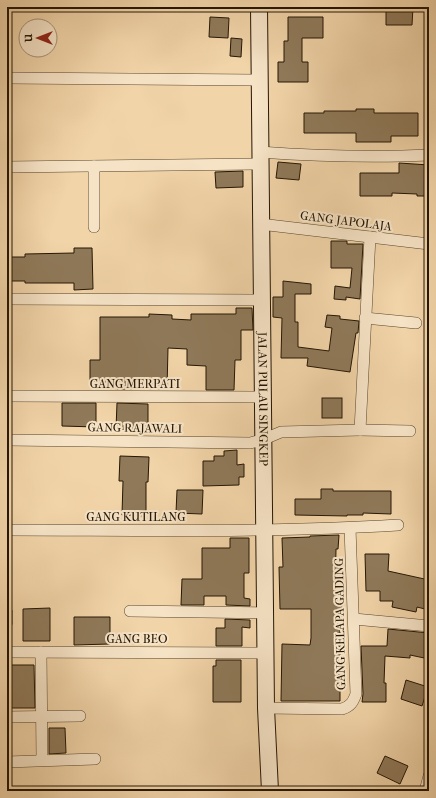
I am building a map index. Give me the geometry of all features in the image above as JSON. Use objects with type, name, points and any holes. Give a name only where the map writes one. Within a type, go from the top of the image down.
[{"type":"street","name":"JALAN PULAU SINGKEP","points":[[258,7],[266,708],[270,791]]},
{"type":"street","points":[[7,78],[259,82]]},
{"type":"street","points":[[7,168],[94,166],[320,156],[429,155]]},
{"type":"street","points":[[94,166],[94,227]]},
{"type":"street","name":"GANG JAPOLAJA","points":[[260,224],[429,244]]},
{"type":"street","points":[[360,430],[370,237]]},
{"type":"street","points":[[7,299],[262,300]]},
{"type":"street","points":[[365,318],[416,323]]},
{"type":"street","name":"GANG MERPATI","points":[[7,396],[263,397]]},
{"type":"street","name":"GANG RAJAWALI","points":[[7,440],[250,443],[281,432],[360,430],[410,431]]},
{"type":"street","name":"GANG KUTILANG","points":[[7,530],[350,528],[398,525]]},
{"type":"street","name":"GANG KELAPA GADING","points":[[266,708],[342,709],[349,707],[354,700],[356,694],[350,528]]},
{"type":"street","points":[[130,611],[266,613]]},
{"type":"street","points":[[7,613],[7,622]]},
{"type":"street","points":[[354,619],[429,626]]},
{"type":"street","name":"GANG BEO","points":[[7,652],[266,653]]},
{"type":"street","points":[[41,652],[42,760]]},
{"type":"street","points":[[7,717],[80,716]]},
{"type":"street","points":[[7,762],[95,759]]},
{"type":"street","points":[[425,791],[429,776]]},
{"type":"building","points":[[386,7],[413,7],[412,25],[386,25]]},
{"type":"building","points":[[210,17],[229,18],[228,38],[209,37]]},
{"type":"building","points":[[288,17],[323,17],[323,38],[302,38],[302,62],[308,62],[308,82],[278,82],[278,62],[284,62],[284,41],[288,41]]},
{"type":"building","points":[[231,38],[242,39],[241,57],[230,56]]},
{"type":"building","points":[[356,109],[374,109],[374,113],[418,113],[418,136],[391,136],[391,142],[356,142],[356,133],[304,133],[304,113],[324,113],[324,111],[356,111]]},
{"type":"building","points":[[278,162],[301,164],[299,180],[276,178]]},
{"type":"building","points":[[399,163],[429,165],[429,196],[392,193],[392,196],[360,196],[360,173],[399,173]]},
{"type":"building","points":[[243,171],[243,187],[216,188],[215,172]]},
{"type":"building","points":[[331,241],[347,241],[347,244],[363,244],[360,299],[346,297],[346,300],[334,299],[335,286],[350,288],[352,268],[331,268]]},
{"type":"building","points":[[74,248],[92,248],[93,289],[74,290],[74,283],[25,283],[25,281],[7,281],[7,257],[25,257],[25,254],[74,253]]},
{"type":"building","points":[[283,281],[311,284],[311,294],[295,294],[295,322],[298,322],[298,347],[329,351],[332,328],[325,327],[327,315],[340,316],[340,319],[359,321],[350,372],[307,366],[308,358],[281,358],[282,318],[273,317],[273,297],[283,297]]},
{"type":"building","points":[[236,308],[252,308],[253,330],[241,330],[241,360],[235,360],[234,390],[206,390],[206,366],[187,365],[187,349],[168,348],[167,389],[117,389],[117,382],[90,382],[90,360],[100,360],[100,317],[149,317],[149,314],[172,315],[172,319],[191,320],[191,314],[236,314]]},
{"type":"building","points":[[322,398],[342,398],[342,418],[322,418]]},
{"type":"building","points":[[62,403],[96,403],[96,427],[62,426]]},
{"type":"building","points":[[117,403],[148,404],[148,430],[116,429]]},
{"type":"building","points":[[237,450],[237,465],[244,464],[244,477],[239,477],[239,485],[203,486],[203,461],[214,461],[214,456],[224,456],[224,451]]},
{"type":"building","points":[[120,456],[149,457],[148,482],[146,482],[146,516],[122,515],[123,481],[119,481]]},
{"type":"building","points":[[321,489],[333,489],[333,491],[391,491],[391,514],[363,513],[363,515],[347,516],[295,515],[295,499],[321,499]]},
{"type":"building","points":[[177,490],[203,490],[202,514],[176,513]]},
{"type":"building","points":[[339,535],[338,549],[336,549],[335,594],[342,594],[342,624],[340,624],[340,701],[281,701],[282,644],[310,645],[311,638],[311,609],[280,609],[279,567],[283,567],[282,538]]},
{"type":"building","points":[[230,538],[249,538],[249,573],[244,573],[244,598],[250,599],[250,606],[226,605],[226,596],[204,596],[204,605],[181,605],[182,579],[202,579],[202,548],[230,548]]},
{"type":"building","points":[[365,554],[389,554],[388,571],[429,580],[429,610],[417,607],[416,612],[392,607],[393,601],[380,601],[380,591],[366,591]]},
{"type":"building","points":[[50,608],[50,641],[23,641],[23,609]]},
{"type":"building","points":[[74,617],[110,617],[110,644],[74,645]]},
{"type":"building","points":[[225,619],[250,620],[250,628],[242,627],[242,646],[216,646],[216,628],[225,628]]},
{"type":"building","points":[[388,629],[429,633],[429,659],[410,655],[410,658],[385,656],[384,683],[386,683],[386,702],[362,702],[361,646],[387,646]]},
{"type":"building","points":[[216,660],[241,660],[241,702],[213,702],[213,666],[216,666]]},
{"type":"building","points":[[10,665],[34,665],[35,708],[11,708]]},
{"type":"building","points":[[406,680],[428,687],[422,706],[401,699]]},
{"type":"building","points":[[49,728],[65,728],[66,753],[49,754]]},
{"type":"building","points":[[385,756],[408,766],[400,784],[377,773]]}]
